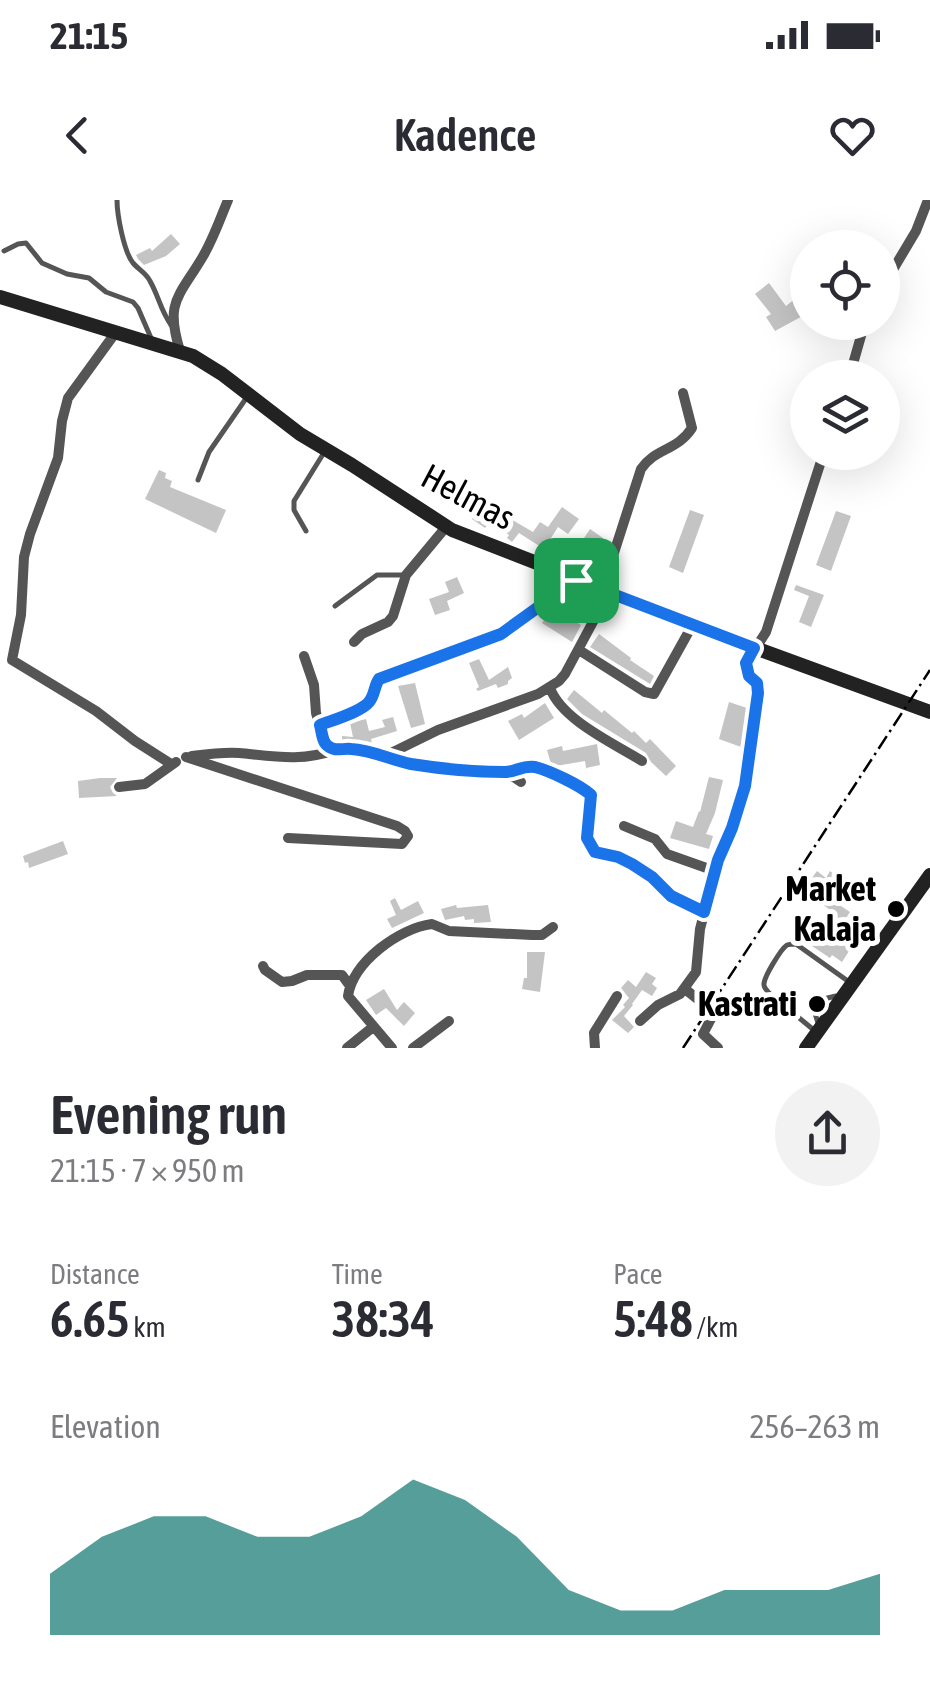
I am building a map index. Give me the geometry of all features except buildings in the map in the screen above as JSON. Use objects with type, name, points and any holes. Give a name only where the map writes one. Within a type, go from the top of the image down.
[{"type":"street","points":[[180,351],[173,328],[175,302],[204,256],[228,200]]},
{"type":"street","points":[[900,258],[928,200]]},
{"type":"street","name":"Helmas","points":[[0,297],[193,356],[300,434],[446,527],[576,580],[930,712]]},
{"type":"street","points":[[116,332],[68,398],[58,458],[24,557],[21,615],[12,660],[96,711],[171,764]]},
{"type":"street","points":[[387,755],[438,730],[550,688],[565,674],[605,591],[642,468],[652,456],[670,449],[692,428],[683,393]]},
{"type":"street","points":[[640,1021],[658,1004],[680,994],[696,972],[700,929],[715,870],[745,786],[758,693],[746,663],[766,632],[818,470]]},
{"type":"street","points":[[354,642],[394,616],[406,574],[446,527]]},
{"type":"street","points":[[320,725],[363,708],[379,679],[501,634],[576,580]]},
{"type":"street","points":[[578,650],[654,694],[693,624]]},
{"type":"street","points":[[304,656],[326,746],[334,750]]},
{"type":"street","points":[[550,688],[559,705],[572,716],[642,761]]},
{"type":"street","points":[[119,787],[145,784],[186,757],[217,752],[302,758],[351,748],[420,765],[507,772],[522,766],[535,767],[584,788],[591,795],[587,838],[595,852],[632,864],[671,896],[704,912]]},
{"type":"street","points":[[186,757],[397,826],[408,836],[402,844],[288,838]]},
{"type":"street","points":[[507,772],[521,782]]},
{"type":"street","points":[[624,826],[655,839],[667,854],[715,870]]},
{"type":"street","points":[[806,1048],[930,876]]},
{"type":"street","points":[[392,1048],[350,1001],[348,991],[383,945],[432,924],[449,932],[532,936],[542,935],[553,927]]},
{"type":"street","points":[[263,966],[282,982],[307,975],[342,975],[350,986]]},
{"type":"street","points":[[685,989],[710,1009],[712,1017],[703,1034],[718,1048]]},
{"type":"street","points":[[595,1048],[594,1033],[617,996]]},
{"type":"street","points":[[413,1048],[449,1021]]},
{"type":"street","points":[[347,1048],[373,1027]]},
{"type":"lane","points":[[117,200],[128,253],[148,277],[173,328]]},
{"type":"lane","points":[[4,251],[26,244],[42,263],[67,274],[90,278],[106,292],[132,302],[152,341]]},
{"type":"lane","points":[[198,480],[209,452],[250,394]]},
{"type":"lane","points":[[306,531],[294,510],[294,501],[326,449]]},
{"type":"lane","points":[[335,606],[377,575],[406,574]]},
{"type":"lane","points":[[818,1031],[764,986],[786,946],[796,944],[848,990],[819,1000]]},
{"type":"lane","points":[[813,1007],[818,1031]]},
{"type":"railway","points":[[683,1048],[930,670]]},
{"type":"place","name":"Market Kalaja","points":[[896,909]]},
{"type":"place","name":"Kastrati","points":[[817,1004]]},
{"type":"route","points":[[576,580],[754,648],[746,663],[758,693],[745,786],[704,912],[671,896],[632,864],[595,852],[587,838],[591,795],[584,788],[535,767],[522,766],[507,772],[434,767],[351,748],[334,750],[326,746],[322,737],[320,725],[363,708],[379,679],[501,634],[576,580]]}]
